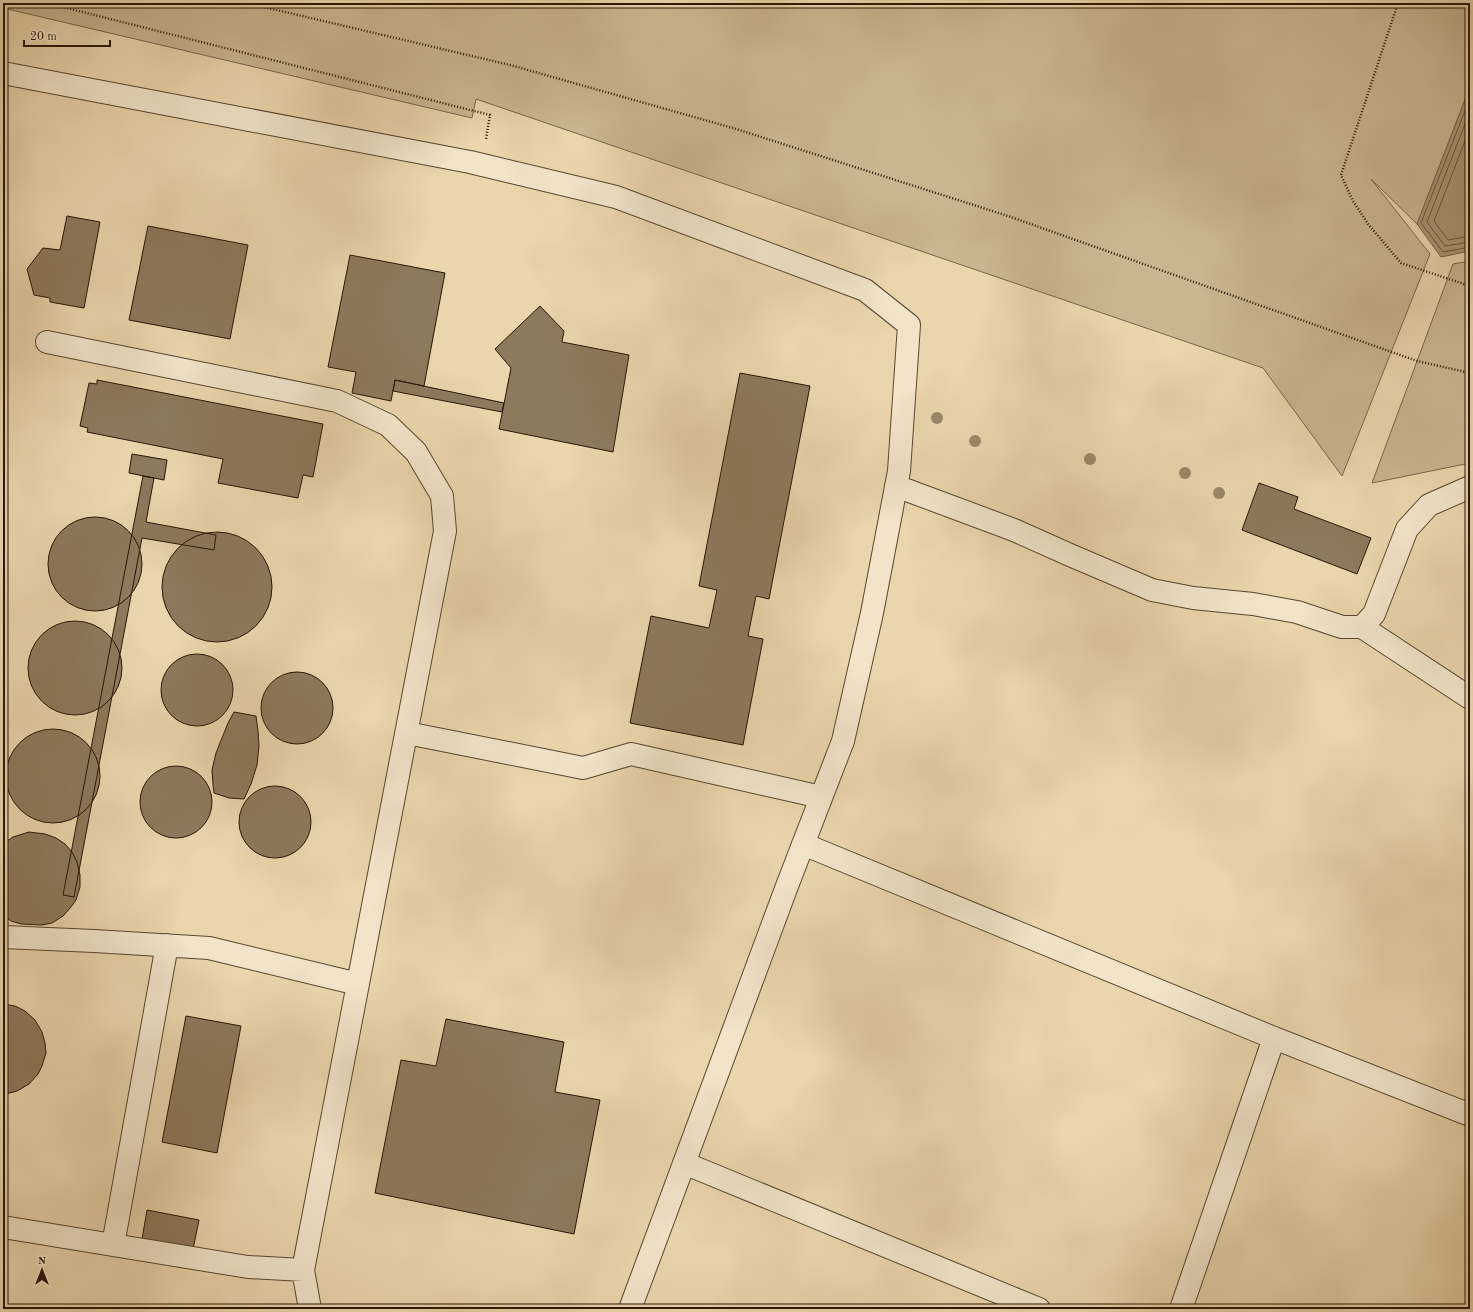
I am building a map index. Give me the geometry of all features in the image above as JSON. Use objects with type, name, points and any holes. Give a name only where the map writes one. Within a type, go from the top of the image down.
[{"type":"lane","points":[[3,73],[481,165],[616,197],[865,290],[909,325],[899,471],[872,612],[843,741],[803,844],[630,1309]]},
{"type":"lane","points":[[47,342],[337,401],[388,425],[416,452],[442,496],[445,531],[303,1270],[310,1309]]},
{"type":"lane","points":[[896,486],[1014,530],[1152,590],[1193,598],[1253,604],[1296,612],[1342,627],[1362,627],[1470,698]]},
{"type":"lane","points":[[1362,627],[1374,614],[1407,529],[1429,505],[1470,487]]},
{"type":"lane","points":[[407,733],[582,768],[631,754],[821,797]]},
{"type":"lane","points":[[803,844],[1274,1038],[1470,1115]]},
{"type":"lane","points":[[3,937],[209,948],[358,984]]},
{"type":"lane","points":[[112,1245],[167,945]]},
{"type":"lane","points":[[1181,1309],[1274,1038]]},
{"type":"lane","points":[[684,1163],[1039,1309]]},
{"type":"lane","points":[[3,1227],[248,1267],[303,1270]]},
{"type":"path","points":[[47,3],[490,115],[481,165]]},
{"type":"path","points":[[247,3],[510,66],[733,128],[1008,216],[1417,361],[1470,373]]},
{"type":"path","points":[[1398,3],[1341,175],[1353,201],[1368,224],[1402,263],[1470,286]]},
{"type":"shaded area","points":[[3,3],[1470,3],[1470,87],[1417,224],[1371,179],[1430,254],[1342,476],[1263,368],[476,99],[472,118],[3,8]]},
{"type":"shaded area","points":[[1470,261],[1470,463],[1372,483],[1453,264]]},
{"type":"water","points":[[1470,87],[1470,251],[1441,257],[1417,224]]},
{"type":"building","points":[[67,216],[100,222],[84,308],[50,302],[50,298],[34,295],[27,269],[43,248],[60,250]]},
{"type":"building","points":[[148,226],[248,245],[230,339],[129,320]]},
{"type":"building","points":[[350,255],[445,273],[424,386],[395,380],[391,401],[352,393],[356,372],[328,367]]},
{"type":"building","points":[[540,306],[564,331],[562,342],[629,355],[613,452],[499,429],[511,368],[495,349]]},
{"type":"building","points":[[740,373],[810,386],[769,599],[756,596],[748,636],[763,639],[743,745],[630,723],[651,616],[709,628],[717,590],[699,586]]},
{"type":"building","points":[[97,380],[323,424],[313,477],[303,475],[298,498],[218,483],[223,459],[87,432],[88,428],[80,426],[89,383],[97,384]]},
{"type":"building","points":[[395,380],[504,403],[502,412],[393,391]]},
{"type":"building","points":[[132,454],[167,460],[164,480],[129,473]]},
{"type":"building","points":[[143,476],[154,478],[146,522],[216,535],[214,550],[142,538],[74,897],[63,895]]},
{"type":"building","points":[[1259,483],[1298,497],[1294,509],[1371,538],[1357,574],[1242,530]]},
{"type":"building","points":[[95,517],[113,521],[128,531],[138,546],[142,564],[138,582],[128,597],[113,607],[95,611],[77,607],[62,597],[52,582],[48,564],[52,546],[62,531],[77,521]]},
{"type":"building","points":[[217,532],[228,533],[238,537],[256,548],[267,566],[271,576],[271,598],[267,608],[256,626],[238,637],[228,641],[217,642],[206,641],[196,637],[178,626],[167,608],[163,598],[162,587],[163,576],[167,566],[178,548],[196,537],[206,533]]},
{"type":"building","points":[[75,621],[93,625],[108,635],[118,650],[122,668],[118,686],[108,701],[93,711],[75,715],[57,711],[42,701],[32,686],[28,668],[32,650],[42,635],[57,625]]},
{"type":"building","points":[[197,654],[217,660],[227,670],[233,690],[227,710],[217,720],[197,726],[177,720],[167,710],[161,690],[167,670],[177,660]]},
{"type":"building","points":[[297,672],[317,678],[327,688],[333,708],[327,728],[317,738],[297,744],[277,738],[267,728],[261,708],[267,688],[277,678]]},
{"type":"building","points":[[234,712],[256,716],[258,731],[259,746],[257,765],[244,799],[229,798],[214,793],[213,785],[212,770],[216,753]]},
{"type":"building","points":[[53,729],[71,733],[86,743],[96,758],[100,776],[96,794],[86,809],[71,819],[53,823],[35,819],[20,809],[10,794],[6,776],[10,758],[20,743],[35,733]]},
{"type":"building","points":[[176,766],[196,772],[206,782],[212,802],[206,822],[196,832],[176,838],[156,832],[146,822],[140,802],[146,782],[156,772]]},
{"type":"building","points":[[275,786],[295,792],[305,802],[311,822],[305,842],[295,852],[275,858],[255,852],[245,842],[239,822],[245,802],[255,792]]},
{"type":"building","points":[[29,832],[45,834],[56,838],[65,844],[72,852],[77,862],[80,875],[80,887],[76,900],[71,907],[63,916],[52,923],[42,925],[21,924],[11,921],[3,915],[3,844],[13,837]]},
{"type":"building","points":[[3,1004],[15,1006],[25,1011],[35,1020],[42,1032],[46,1053],[38,1074],[29,1084],[17,1091],[6,1094],[3,1094]]},
{"type":"building","points":[[186,1016],[241,1026],[217,1153],[162,1142]]},
{"type":"building","points":[[446,1019],[564,1042],[555,1092],[600,1100],[574,1234],[375,1193],[401,1060],[436,1066]]},
{"type":"building","points":[[147,1210],[199,1220],[193,1249],[142,1239]]},
{"type":"building","points":[[3,1287],[6,1306],[6,1309],[3,1309]]}]
